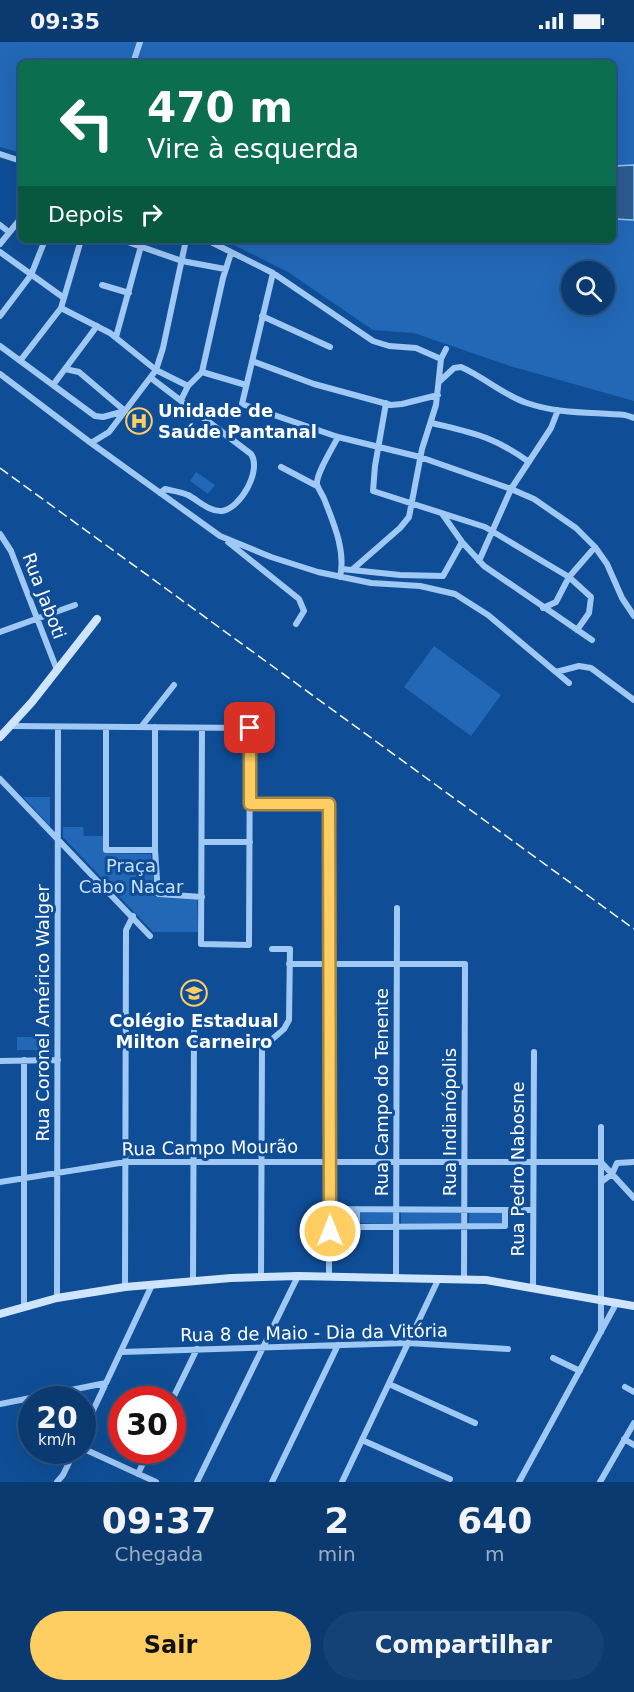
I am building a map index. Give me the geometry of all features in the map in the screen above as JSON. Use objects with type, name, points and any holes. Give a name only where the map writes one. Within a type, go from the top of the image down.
[{"type":"main road","points":[[0,737],[97,619]]},
{"type":"main road","points":[[0,1314],[57,1298],[125,1287],[298,1275],[500,1281],[634,1306]]},
{"type":"street","points":[[134,60],[140,42]]},
{"type":"street","points":[[0,154],[18,160]]},
{"type":"street","points":[[0,244],[18,222]]},
{"type":"street","points":[[0,225],[9,232]]},
{"type":"street","points":[[0,316],[32,275],[44,243]]},
{"type":"street","points":[[20,361],[61,308],[80,243]]},
{"type":"street","points":[[132,243],[182,261],[225,269]]},
{"type":"street","points":[[91,443],[109,432],[156,370],[163,348],[185,243]]},
{"type":"street","points":[[213,243],[273,273],[373,341],[389,346],[416,348],[441,359]]},
{"type":"street","points":[[116,337],[141,246]]},
{"type":"street","points":[[0,252],[64,298]]},
{"type":"street","points":[[181,400],[188,386],[202,372],[225,269],[231,253]]},
{"type":"street","points":[[273,273],[242,404],[338,437],[420,457],[534,499],[576,528],[595,548],[607,564],[622,598],[634,616]]},
{"type":"street","points":[[102,285],[129,293]]},
{"type":"street","points":[[61,308],[116,337],[156,370],[188,386]]},
{"type":"street","points":[[262,316],[330,346]]},
{"type":"street","points":[[53,385],[97,326]]},
{"type":"street","points":[[0,346],[95,416],[103,417],[125,411]]},
{"type":"street","points":[[353,569],[404,524],[408,517],[420,457],[432,423],[438,395],[441,359],[446,349]]},
{"type":"street","points":[[252,362],[314,384],[386,403],[402,404],[438,395]]},
{"type":"street","points":[[439,381],[454,368],[461,367],[517,399],[535,406],[634,418]]},
{"type":"street","points":[[65,369],[80,372],[125,411]]},
{"type":"street","points":[[202,372],[246,385]]},
{"type":"street","points":[[0,374],[220,536],[299,599],[303,610],[296,624]]},
{"type":"street","points":[[151,378],[250,454],[254,466],[244,493],[228,509],[216,511],[187,495],[174,491],[165,489],[160,493]]},
{"type":"street","points":[[386,403],[373,491],[494,531],[569,577],[591,597],[589,613],[577,630]]},
{"type":"street","points":[[479,561],[511,489],[551,428],[558,410]]},
{"type":"street","points":[[432,423],[490,438],[512,449],[529,462]]},
{"type":"street","points":[[317,486],[319,476],[338,437]]},
{"type":"street","points":[[281,467],[317,486],[325,500],[340,548],[342,568],[340,577]]},
{"type":"street","points":[[443,515],[479,561],[543,608],[592,640]]},
{"type":"street","name":"Rua Jaboti","points":[[0,534],[11,551],[57,670]]},
{"type":"street","points":[[220,536],[285,562],[340,577],[371,584],[427,587],[455,594],[481,609],[569,683]]},
{"type":"street","points":[[342,568],[400,575],[443,576],[462,542]]},
{"type":"street","points":[[543,608],[556,602],[569,577],[595,548]]},
{"type":"street","points":[[0,632],[75,604]]},
{"type":"street","points":[[556,672],[579,666],[591,668],[634,700]]},
{"type":"street","points":[[141,727],[174,686]]},
{"type":"street","points":[[11,726],[250,728],[249,945],[201,944],[202,728]]},
{"type":"street","name":"Rua Coronel Américo Walger","points":[[57,1298],[58,727]]},
{"type":"street","points":[[106,727],[106,850],[154,850]]},
{"type":"street","points":[[155,727],[154,850],[158,894],[202,897]]},
{"type":"street","points":[[0,779],[150,936]]},
{"type":"street","points":[[250,804],[329,804],[330,1276]]},
{"type":"street","points":[[202,842],[250,842]]},
{"type":"street","name":"Rua Campo do Tenente","points":[[396,1277],[397,908]]},
{"type":"street","points":[[125,1287],[126,930],[133,916]]},
{"type":"street","points":[[261,1276],[261,1048],[280,1033],[288,1022],[290,949],[272,948]]},
{"type":"street","points":[[289,964],[397,964]]},
{"type":"street","name":"Rua Indianópolis","points":[[397,964],[465,964],[464,1279]]},
{"type":"street","points":[[193,1281],[194,1031]]},
{"type":"street","name":"Rua Pedro Nabosne","points":[[533,1287],[534,1052]]},
{"type":"street","points":[[0,1060],[58,1060]]},
{"type":"street","points":[[24,1060],[24,1306]]},
{"type":"street","points":[[601,1127],[601,1332]]},
{"type":"street","name":"Rua Campo Mourão","points":[[0,1182],[126,1162],[601,1162]]},
{"type":"street","points":[[601,1162],[634,1198]]},
{"type":"street","points":[[601,1182],[612,1174],[617,1163],[634,1162]]},
{"type":"street","points":[[330,1209],[533,1210]]},
{"type":"street","points":[[357,1209],[357,1227],[505,1226],[505,1210]]},
{"type":"street","points":[[197,1482],[298,1275]]},
{"type":"street","points":[[342,1482],[439,1278]]},
{"type":"street","points":[[96,1404],[152,1285]]},
{"type":"street","points":[[519,1482],[617,1302]]},
{"type":"street","name":"Rua 8 de Maio - Dia da Vitória","points":[[121,1352],[408,1343],[508,1349]]},
{"type":"street","points":[[272,1482],[338,1345]]},
{"type":"street","points":[[179,1386],[197,1349]]},
{"type":"street","points":[[553,1358],[580,1371]]},
{"type":"street","points":[[0,1404],[106,1383]]},
{"type":"street","points":[[388,1384],[475,1423]]},
{"type":"street","points":[[625,1387],[634,1392]]},
{"type":"street","points":[[600,1482],[634,1423]]},
{"type":"street","points":[[624,1439],[634,1445]]},
{"type":"street","points":[[362,1440],[450,1479]]},
{"type":"street","points":[[96,1454],[156,1482]]},
{"type":"street","points":[[58,1481],[67,1464]]},
{"type":"street","points":[[138,1474],[143,1464]]},
{"type":"green space","points":[[0,42],[634,42],[634,401],[510,366],[414,333],[373,330],[288,272],[230,243],[616,243],[616,60],[18,60],[18,152],[0,147]]},
{"type":"green space","points":[[196,472],[215,485],[208,494],[190,481]]},
{"type":"green space","points":[[434,646],[501,695],[471,736],[404,687]]},
{"type":"green space","points":[[23,797],[50,797],[50,826]]},
{"type":"green space","name":"Praça Cabo Nacar","points":[[63,827],[83,827],[84,836],[104,836],[104,853],[151,854],[155,897],[197,900],[198,932],[153,932],[63,837]]},
{"type":"green space","points":[[17,1037],[39,1037],[39,1050],[17,1050]]},
{"type":"green space","points":[[360,1212],[394,1212],[394,1223],[360,1223]]},
{"type":"green space","points":[[401,1212],[461,1212],[461,1224],[401,1224]]},
{"type":"green space","points":[[469,1213],[503,1213],[503,1224],[469,1224]]},
{"type":"shaded area","points":[[634,165],[634,220],[616,219],[616,166]]},
{"type":"railway","points":[[0,468],[634,929]]},
{"type":"place","name":"Unidade de Saúde Pantanal","points":[[139,421]]},
{"type":"place","name":"Colégio Estadual Milton Carneiro","points":[[194,993]]},
{"type":"route","points":[[250,728],[250,804],[329,804],[330,1231]]}]
